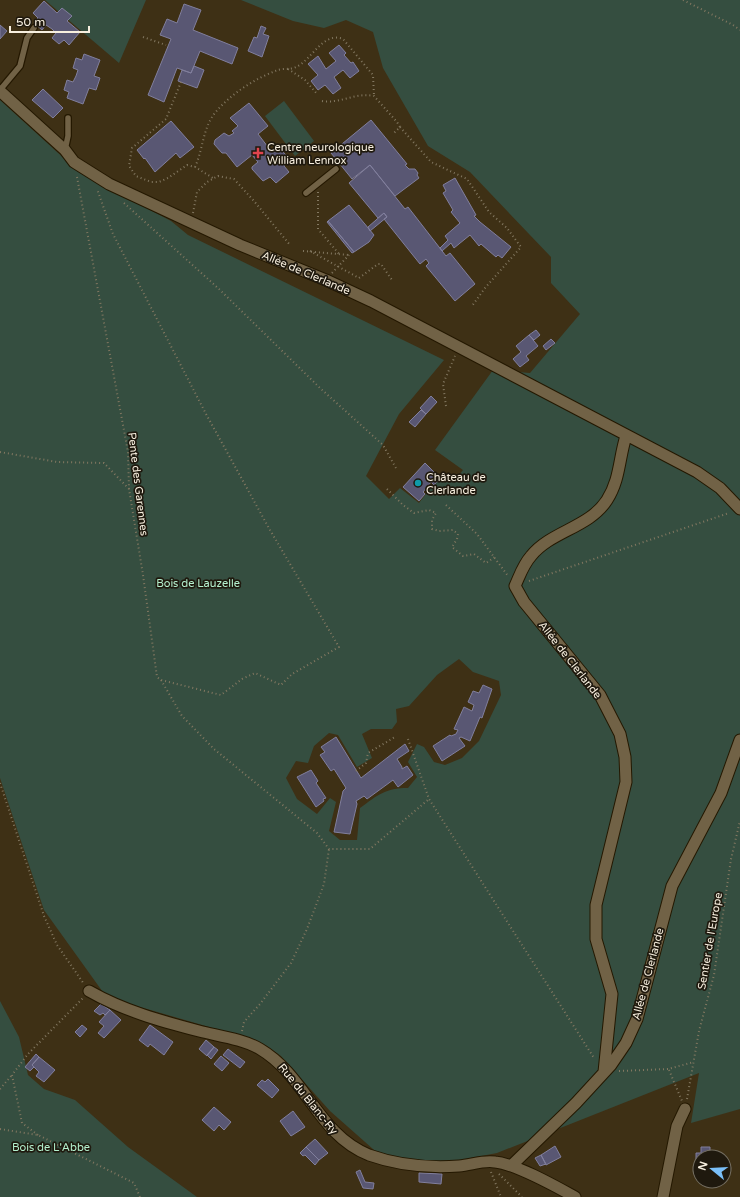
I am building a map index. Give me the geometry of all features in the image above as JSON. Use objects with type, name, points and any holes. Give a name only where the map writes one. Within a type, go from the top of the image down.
[{"type":"street","name":"Allée de Clerlande","points":[[0,90],[65,150],[74,162],[92,175],[196,226],[326,280],[460,346],[626,436],[647,445],[707,479],[724,492],[736,510]]},
{"type":"street","points":[[515,586],[524,565],[538,548],[587,520],[606,501],[616,481],[626,436]]},
{"type":"street","name":"Allée de Clerlande","points":[[515,586],[524,602],[600,695],[620,734],[625,757],[626,782],[596,906],[596,939],[612,994],[604,1072]]},
{"type":"street","name":"Allée de Clerlande","points":[[511,1166],[576,1103],[614,1061],[631,1033],[672,886],[719,798],[740,740]]},
{"type":"street","name":"Rue du Blanc-Ry","points":[[89,991],[119,1006],[148,1017],[259,1049],[277,1062],[294,1079],[333,1131],[351,1146],[380,1158],[414,1164],[450,1166],[495,1162],[511,1166],[575,1197]]},
{"type":"street","points":[[663,1197],[677,1126],[685,1109]]},
{"type":"lane","points":[[0,90],[20,66],[26,38],[34,28]]},
{"type":"lane","points":[[65,150],[68,136],[68,118]]},
{"type":"lane","points":[[306,192],[336,170]]},
{"type":"path","points":[[683,0],[740,30]]},
{"type":"path","points":[[143,36],[166,45]]},
{"type":"path","points":[[195,167],[214,114],[227,101],[245,87],[279,70],[296,67],[330,39],[338,37],[344,39],[373,75],[374,96],[400,127],[431,162],[467,180],[489,212],[507,228],[521,247],[485,288],[472,306]]},
{"type":"path","points":[[287,68],[305,80],[317,94]]},
{"type":"path","points":[[181,82],[166,119],[132,148],[129,166],[136,176],[151,182],[159,182],[168,178],[187,165],[195,167],[213,178]]},
{"type":"path","points":[[322,100],[333,102],[357,96],[374,96]]},
{"type":"path","points":[[393,134],[400,127]]},
{"type":"path","name":"Pente des Garennes","points":[[74,162],[128,452],[129,488],[157,677],[161,680],[182,716],[214,749],[317,834],[329,849]]},
{"type":"path","points":[[92,175],[113,234],[167,341],[270,530],[339,647],[292,674],[281,685],[255,673],[242,679],[221,695],[161,680]]},
{"type":"path","points":[[196,226],[193,211],[197,192],[213,178],[218,176],[234,179],[254,200],[290,245]]},
{"type":"path","points":[[318,183],[318,229],[339,254]]},
{"type":"path","points":[[121,200],[219,289],[320,388],[383,445],[397,470]]},
{"type":"path","points":[[303,251],[349,255],[326,280]]},
{"type":"path","points":[[310,251],[361,278],[378,264],[381,264],[392,280]]},
{"type":"path","points":[[446,406],[444,384],[460,346]]},
{"type":"path","points":[[0,452],[57,462],[104,463],[129,488]]},
{"type":"path","points":[[387,489],[403,505],[414,513],[429,510],[436,514],[432,520],[432,528],[439,531],[453,530],[458,534],[452,547],[463,556],[474,554],[486,563],[495,557]]},
{"type":"path","points":[[446,505],[477,534],[507,574]]},
{"type":"path","points":[[515,586],[736,510]]},
{"type":"path","points":[[356,771],[366,763],[368,753],[395,737]]},
{"type":"path","points":[[408,739],[429,799],[604,1072],[668,1069],[694,1062]]},
{"type":"path","points":[[0,783],[44,916],[57,945],[89,991],[28,1054],[12,1076],[0,1089]]},
{"type":"path","points":[[239,1042],[244,1022],[260,1004],[291,963],[308,929],[324,884],[329,849],[370,849],[429,799]]},
{"type":"path","name":"Sentier de l'Europe","points":[[685,1109],[699,1031],[714,975],[731,859],[740,822]]},
{"type":"path","points":[[668,1069],[685,1109]]},
{"type":"path","points":[[12,1076],[22,1123],[38,1134],[134,1183],[140,1197]]},
{"type":"path","points":[[0,1129],[38,1134]]},
{"type":"path","points":[[487,1162],[501,1197]]},
{"type":"path","points":[[487,1162],[522,1197]]},
{"type":"green space","points":[[45,0],[146,0],[119,63]]},
{"type":"green space","name":"Bois de Lauzelle","points":[[241,0],[740,0],[740,1109],[691,1123],[699,1073],[497,1153],[439,1164],[382,1157],[330,1111],[281,1056],[267,1046],[254,1040],[133,1005],[105,995],[44,910],[0,778],[0,100],[80,173],[171,221],[188,235],[444,360],[399,414],[366,476],[389,499],[400,488],[419,503],[431,488],[440,480],[452,475],[459,475],[463,470],[435,450],[493,370],[530,373],[580,314],[551,283],[551,257],[470,172],[428,146],[383,68],[373,32],[346,20],[324,28],[293,21]],"holes":[[[459,659],[473,672],[499,681],[501,695],[479,741],[462,758],[445,765],[434,762],[424,747],[417,744],[408,762],[417,777],[408,788],[393,789],[382,793],[360,808],[357,840],[340,840],[329,831],[336,802],[330,798],[317,814],[297,799],[286,778],[296,761],[308,763],[314,746],[329,733],[338,735],[357,767],[372,758],[362,734],[371,729],[392,729],[397,722],[396,709],[409,706],[437,675]]]},
{"type":"green space","points":[[284,101],[314,141],[295,156],[265,116]]},
{"type":"green space","name":"Bois de L'Abbe","points":[[0,1001],[19,1037],[28,1075],[44,1089],[75,1100],[128,1147],[197,1197],[0,1197]]},
{"type":"building","points":[[44,1],[57,13],[62,8],[72,16],[67,21],[80,32],[69,45],[64,40],[59,44],[52,38],[56,33],[46,25],[42,30],[34,23],[38,18],[33,13]]},
{"type":"building","points":[[184,4],[201,10],[193,30],[238,48],[232,64],[200,51],[191,73],[177,68],[164,102],[148,95],[171,39],[160,35],[167,19],[177,23]]},
{"type":"building","points":[[0,25],[7,31],[0,39]]},
{"type":"building","points":[[261,26],[266,28],[263,34],[269,36],[262,57],[248,51],[254,37],[257,38]]},
{"type":"building","points":[[339,45],[346,53],[344,55],[351,63],[353,62],[359,71],[350,78],[343,70],[334,77],[341,88],[333,94],[325,85],[318,90],[311,81],[318,75],[308,64],[318,56],[326,69],[336,61],[329,53]]},
{"type":"building","points":[[84,54],[100,60],[94,76],[100,78],[96,90],[89,88],[83,104],[67,98],[69,92],[64,90],[67,80],[73,82],[76,76],[78,70],[73,68],[76,58],[82,60]]},
{"type":"building","points":[[194,66],[204,70],[197,88],[178,81],[182,70],[191,73]]},
{"type":"building","points":[[43,89],[63,108],[53,118],[32,100]]},
{"type":"building","points":[[249,103],[268,126],[258,134],[271,151],[277,146],[289,159],[284,166],[289,172],[276,183],[270,177],[263,181],[252,169],[252,167],[258,162],[252,155],[237,167],[226,153],[222,153],[214,144],[215,140],[224,133],[229,136],[234,133],[232,131],[238,126],[230,118]]},
{"type":"building","points":[[371,120],[407,164],[405,165],[409,169],[415,169],[418,173],[417,175],[419,178],[395,196],[370,165],[352,179],[331,153]]},
{"type":"building","points":[[171,121],[194,147],[180,158],[176,153],[155,172],[137,150]]},
{"type":"building","points":[[370,165],[405,209],[408,207],[446,256],[450,253],[475,284],[455,301],[426,266],[429,263],[426,259],[420,264],[384,219],[387,217],[384,213],[378,218],[349,183]]},
{"type":"building","points":[[455,178],[476,215],[474,216],[511,247],[502,258],[498,255],[496,257],[481,244],[479,246],[470,235],[454,248],[451,243],[442,251],[440,248],[448,240],[445,236],[460,223],[451,212],[453,210],[443,193],[446,191],[443,185]]},
{"type":"building","points":[[349,205],[374,235],[369,242],[354,252],[328,221]]},
{"type":"building","points":[[384,213],[387,217],[370,231],[368,227]]},
{"type":"building","points":[[328,221],[354,252],[352,253],[327,222]]},
{"type":"building","points":[[536,330],[540,335],[534,340],[529,335]]},
{"type":"building","points":[[529,335],[538,346],[526,356],[529,360],[520,367],[513,359],[521,352],[516,346]]},
{"type":"building","points":[[551,339],[555,343],[546,350],[543,346]]},
{"type":"building","points":[[431,396],[437,402],[426,414],[420,408]]},
{"type":"building","points":[[421,410],[426,414],[415,427],[409,422]]},
{"type":"building","name":"Château de Clerlande","points":[[425,463],[440,478],[434,485],[431,482],[423,492],[425,494],[419,501],[403,487]]},
{"type":"building","points":[[483,685],[492,689],[482,718],[480,717],[470,741],[461,737],[459,738],[465,746],[442,761],[433,746],[450,735],[456,734],[458,730],[454,729],[464,707],[472,711],[474,705],[468,702],[473,691],[479,693]]},
{"type":"building","points":[[336,737],[361,778],[405,744],[409,751],[397,759],[402,769],[407,766],[413,775],[398,787],[393,780],[367,799],[364,796],[356,801],[357,804],[350,834],[334,832],[343,791],[346,788],[334,769],[331,771],[320,755],[325,752],[321,747]]},
{"type":"building","points":[[311,770],[318,781],[316,783],[326,798],[323,799],[324,801],[316,807],[297,777]]},
{"type":"building","points":[[101,1004],[110,1010],[105,1015],[103,1013],[100,1015],[94,1011]]},
{"type":"building","points":[[110,1010],[121,1020],[104,1038],[98,1033],[104,1026],[99,1022]]},
{"type":"building","points":[[82,1025],[87,1029],[80,1037],[75,1032]]},
{"type":"building","points":[[150,1025],[173,1042],[164,1055],[150,1044],[148,1047],[139,1040]]},
{"type":"building","points":[[206,1040],[214,1047],[207,1056],[199,1049]]},
{"type":"building","points":[[214,1047],[218,1050],[211,1059],[207,1055]]},
{"type":"building","points":[[228,1049],[245,1062],[240,1068],[223,1055]]},
{"type":"building","points":[[36,1054],[39,1057],[32,1065],[34,1067],[30,1071],[25,1067]]},
{"type":"building","points":[[221,1056],[229,1063],[222,1071],[214,1064]]},
{"type":"building","points":[[39,1057],[55,1070],[44,1082],[36,1076],[39,1072],[32,1065]]},
{"type":"building","points":[[268,1079],[279,1090],[272,1098],[257,1085],[262,1080],[265,1082]]},
{"type":"building","points":[[214,1107],[231,1122],[224,1130],[219,1125],[214,1131],[202,1120]]},
{"type":"building","points":[[293,1111],[305,1127],[291,1136],[280,1121]]},
{"type":"building","points":[[315,1139],[328,1153],[319,1160],[306,1147]]},
{"type":"building","points":[[555,1146],[561,1157],[546,1165],[541,1155]]},
{"type":"building","points":[[306,1147],[319,1160],[315,1165],[305,1155],[303,1156],[300,1153]]},
{"type":"building","points":[[701,1147],[710,1147],[710,1149],[701,1149]]},
{"type":"building","points":[[541,1155],[546,1164],[540,1166],[535,1158]]},
{"type":"building","points":[[360,1170],[365,1182],[374,1183],[373,1189],[363,1188],[356,1172]]},
{"type":"building","points":[[419,1173],[442,1174],[441,1184],[419,1182]]},
{"type":"place","name":"Centre neurologique William Lennox","points":[[258,153]]},
{"type":"place","name":"Château de Clerlande","points":[[418,483]]}]
